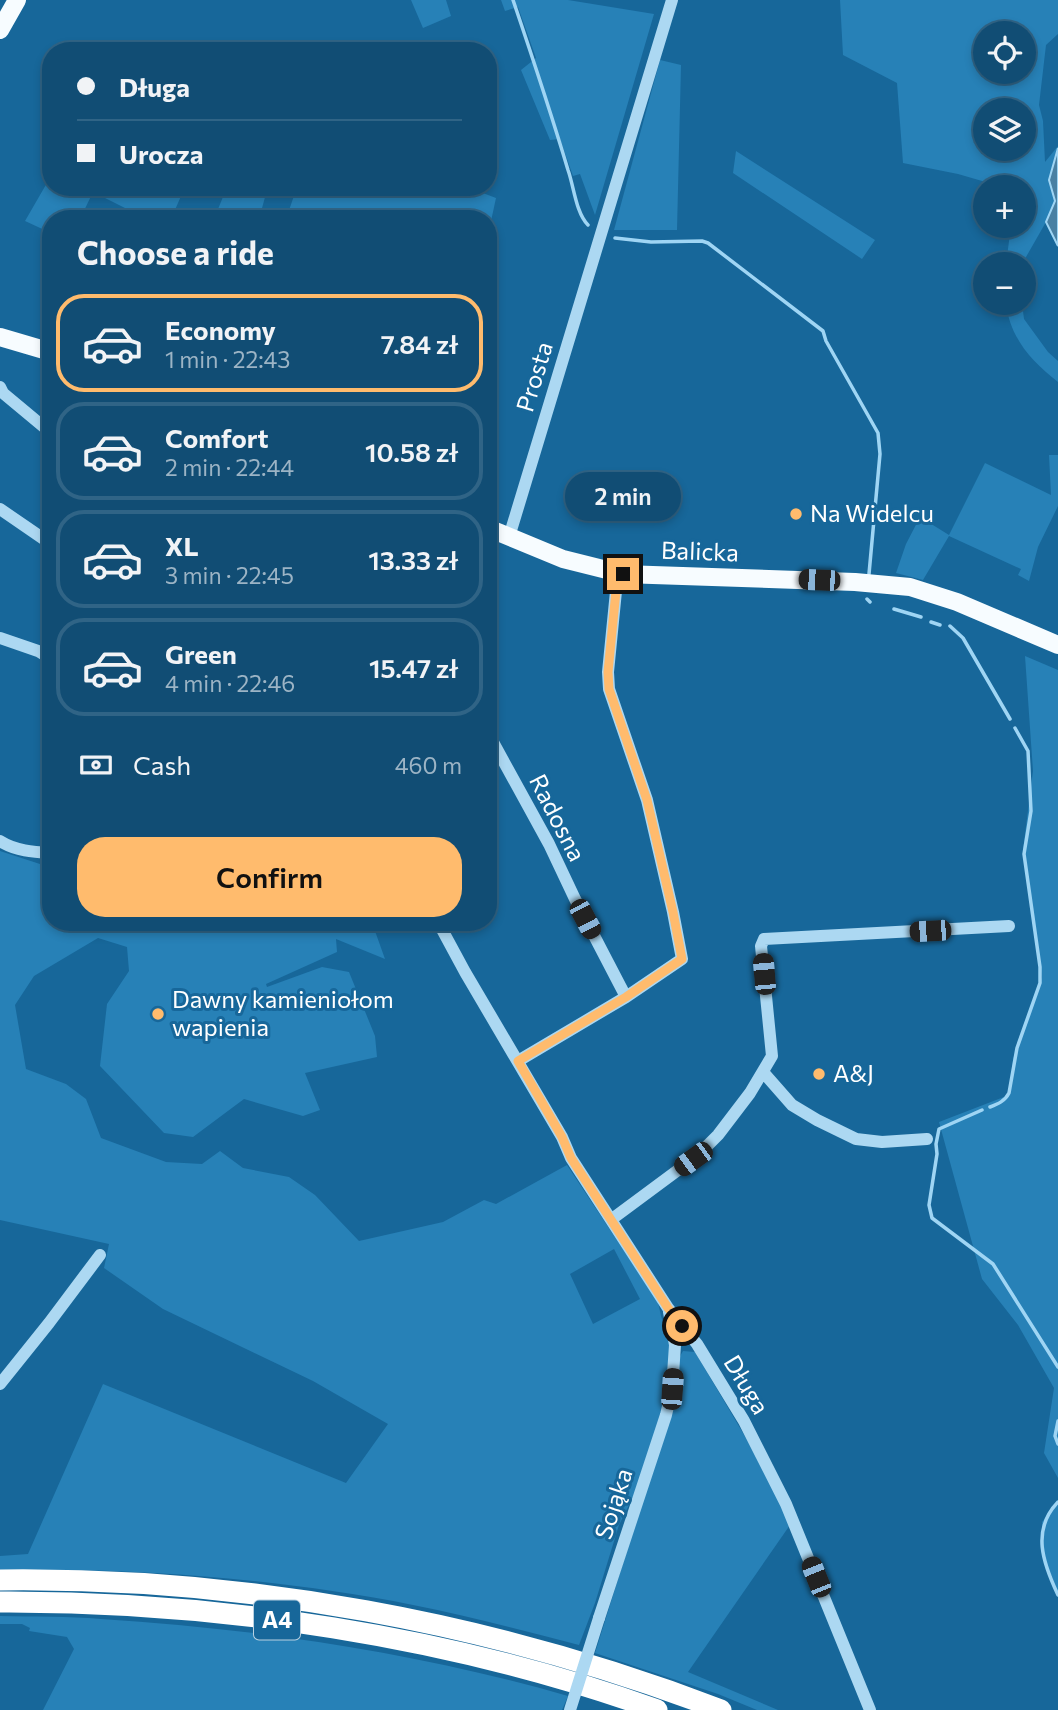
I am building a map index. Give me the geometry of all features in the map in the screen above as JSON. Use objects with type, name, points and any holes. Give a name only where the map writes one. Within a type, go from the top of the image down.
[{"type":"highway","name":"A4","points":[[0,1580],[113,1582],[210,1589],[384,1615],[558,1655],[721,1710]]},
{"type":"highway","name":"A4","points":[[0,1602],[67,1602],[208,1611],[328,1628],[493,1661],[657,1710]]},
{"type":"main road","points":[[0,30],[17,0]]},
{"type":"main road","points":[[0,337],[42,349]]},
{"type":"main road","name":"Balicka","points":[[497,532],[563,559],[623,574],[876,583],[910,587],[957,602],[1058,645]]},
{"type":"street","name":"Prosta","points":[[509,537],[672,0]]},
{"type":"street","points":[[1,394],[42,426]]},
{"type":"street","points":[[0,509],[42,538]]},
{"type":"street","points":[[518,1061],[626,997],[682,959],[647,800],[609,689],[608,672],[617,581],[623,574]]},
{"type":"street","points":[[0,638],[42,653]]},
{"type":"street","name":"Radosna","points":[[497,749],[550,844],[626,997]]},
{"type":"street","points":[[0,841],[17,849],[42,853]]},
{"type":"street","points":[[612,1219],[697,1156],[718,1135],[747,1098],[772,1056],[761,946],[764,939],[1009,926]]},
{"type":"street","name":"Długa","points":[[443,931],[562,1137],[571,1158],[668,1308],[697,1344],[744,1421],[786,1504],[870,1710]]},
{"type":"street","points":[[763,1072],[792,1105],[856,1139],[882,1142],[926,1139]]},
{"type":"street","points":[[0,1384],[100,1255]]},
{"type":"street","name":"Sojąka","points":[[570,1710],[666,1415],[672,1389],[675,1346],[668,1308]]},
{"type":"street","points":[[675,1346],[697,1344]]},
{"type":"shaded area","points":[[411,0],[446,0],[451,16],[423,28]]},
{"type":"shaded area","points":[[501,0],[568,0],[654,14],[595,215],[580,174],[573,176],[560,139],[550,140],[521,70],[536,58],[518,7],[505,11]]},
{"type":"shaded area","points":[[840,0],[1058,0],[1058,34],[1046,45],[1039,105],[1043,121],[1045,162],[1058,146],[1049,180],[1056,201],[1029,252],[1008,252],[1009,238],[1036,238],[1036,175],[973,175],[973,178],[903,163],[897,83],[843,55]]},
{"type":"shaded area","points":[[660,60],[681,65],[677,230],[614,230]]},
{"type":"shaded area","points":[[1058,148],[1058,246],[1046,222],[1055,201],[1049,180]]},
{"type":"shaded area","points":[[736,151],[875,240],[862,259],[733,173]]},
{"type":"shaded area","points":[[42,192],[42,196],[91,196],[84,210],[42,210],[42,229],[25,221]]},
{"type":"shaded area","points":[[101,196],[181,196],[175,210],[129,210]]},
{"type":"shaded area","points":[[223,196],[265,196],[261,210],[218,210]]},
{"type":"shaded area","points":[[294,196],[496,198],[493,210],[289,210]]},
{"type":"shaded area","points":[[1024,315],[1048,352],[1058,361],[1058,382],[1023,348],[1008,316]]},
{"type":"shaded area","points":[[1049,455],[1058,455],[1058,506],[1038,547],[1029,581],[1018,575],[1021,569],[949,536],[923,580],[896,573],[906,544],[920,517],[949,535],[985,463],[1051,495]]},
{"type":"shaded area","points":[[1025,656],[1058,670],[1058,1478],[1044,1453],[1054,1388],[1018,1325],[982,1279],[939,1122],[1009,1095],[1013,1059],[1042,977],[1023,850],[1033,771]]},
{"type":"shaded area","points":[[0,851],[42,865],[42,931],[375,931],[385,959],[336,939],[337,952],[266,984],[267,987],[322,967],[349,972],[375,1036],[377,1057],[305,1073],[320,1110],[303,1116],[244,1099],[193,1137],[164,1133],[100,1066],[107,1004],[129,971],[127,947],[98,938],[34,976],[15,1005],[26,1069],[66,1084],[86,1099],[101,1138],[166,1162],[202,1164],[220,1151],[243,1168],[289,1177],[315,1195],[359,1241],[443,1222],[484,1200],[496,1204],[567,1165],[658,1302],[670,1346],[663,1409],[634,1495],[619,1525],[579,1645],[413,1605],[284,1584],[135,1572],[0,1571],[0,1556],[28,1554],[103,1384],[346,1483],[388,1424],[313,1381],[163,1309],[104,1268],[109,1244],[0,1220]],"holes":[[[614,1249],[640,1299],[593,1324],[570,1274]]]},
{"type":"shaded area","points":[[683,1351],[695,1352],[759,1460],[790,1525],[688,1672],[778,1710],[757,1710],[718,1694],[595,1653],[674,1400],[679,1358]]},
{"type":"shaded area","points":[[1058,1503],[1058,1592],[1042,1552],[1042,1522]]},
{"type":"shaded area","points":[[0,1616],[160,1623],[278,1636],[453,1667],[568,1696],[562,1710],[43,1710],[74,1649],[67,1637],[29,1631],[30,1628],[22,1624],[0,1624]]},
{"type":"waterway","points":[[513,0],[578,207],[588,225]]},
{"type":"waterway","points":[[615,238],[708,243],[823,331],[826,341],[878,433],[880,454],[869,574]]},
{"type":"waterway","points":[[867,599],[870,602]]},
{"type":"waterway","points":[[894,609],[921,617]]},
{"type":"waterway","points":[[931,622],[940,625]]},
{"type":"waterway","points":[[950,626],[963,638],[1010,719]]},
{"type":"waterway","points":[[990,1107],[1009,1093],[1017,1048],[1040,983],[1024,854],[1031,811],[1028,751],[1015,728]]},
{"type":"waterway","points":[[982,1110],[939,1129],[929,1205],[932,1218],[993,1264],[1058,1367]]},
{"type":"waterway","points":[[1058,1421],[1055,1436],[1058,1444]]},
{"type":"waterway","points":[[1058,1502],[1044,1524],[1042,1535],[1044,1559],[1058,1595]]},
{"type":"place","name":"Na Widelcu","points":[[796,514]]},
{"type":"place","name":"Dawny kamieniołom wapienia","points":[[158,1014]]},
{"type":"place","name":"A&J","points":[[819,1074]]},
{"type":"route","points":[[623,574],[617,581],[608,672],[609,689],[647,800],[682,959],[626,997],[518,1061],[562,1137],[571,1158],[651,1283],[682,1326]]}]
